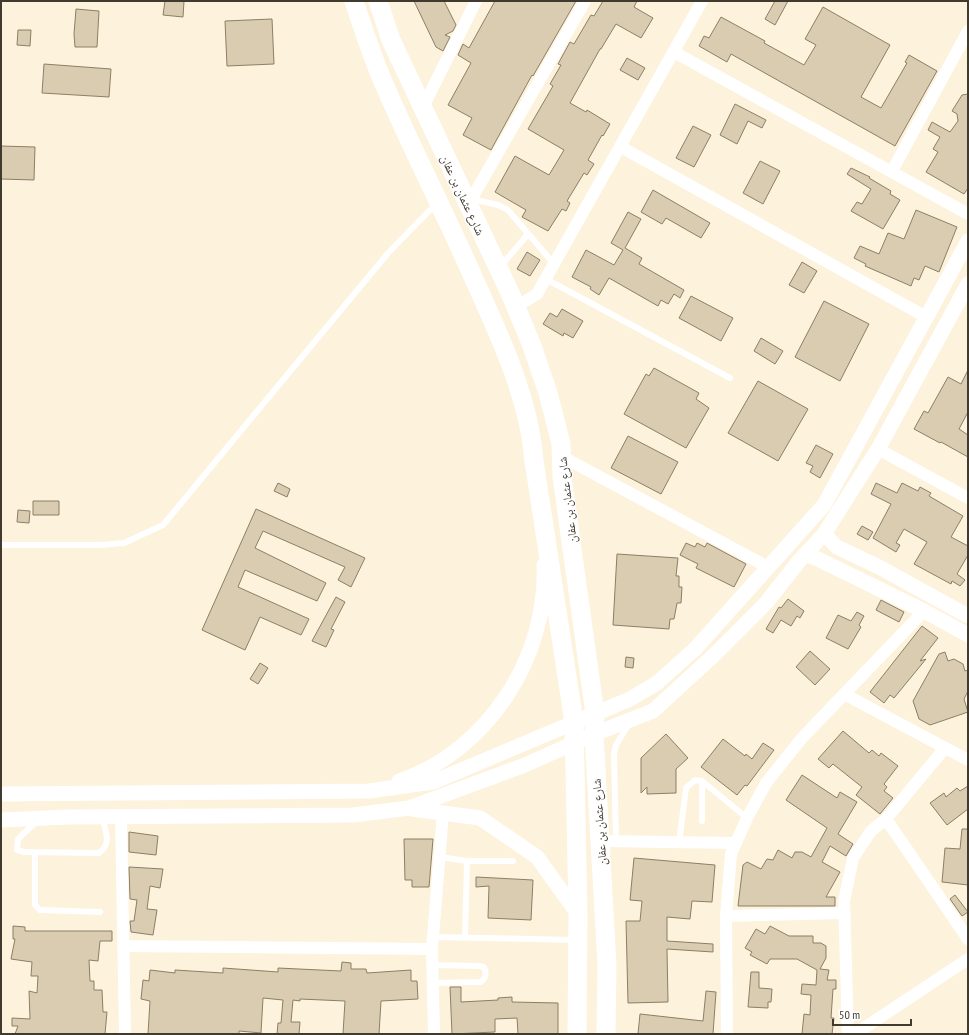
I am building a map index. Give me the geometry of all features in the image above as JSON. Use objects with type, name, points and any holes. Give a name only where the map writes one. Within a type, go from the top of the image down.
[{"type":"main road","name":"شارع عثمان بن عفان","points":[[354,1],[383,83],[439,200],[506,355],[519,387],[532,438],[574,722],[578,914],[577,1034]]},
{"type":"main road","name":"شارع عثمان بن عفان","points":[[378,1],[390,40],[422,109],[470,202],[498,269],[516,307],[532,346],[548,393],[561,444],[561,461],[595,714],[594,734],[609,842],[606,1034]]},
{"type":"main road","points":[[506,355],[528,388],[545,458],[551,463],[561,461]]},
{"type":"street","points":[[348,1],[361,22]]},
{"type":"street","points":[[422,109],[476,1]]},
{"type":"street","points":[[470,202],[585,1]]},
{"type":"street","points":[[516,307],[537,294],[702,1]]},
{"type":"street","points":[[892,171],[968,31]]},
{"type":"street","points":[[674,52],[968,214]]},
{"type":"street","points":[[621,147],[926,317]]},
{"type":"street","points":[[1,794],[369,791],[433,782],[630,699],[657,683],[695,649],[824,505],[968,241]]},
{"type":"street","points":[[1,820],[102,817],[353,816],[409,808],[525,765],[594,734],[653,711],[714,656],[766,603],[804,554],[824,534],[878,449],[968,284]]},
{"type":"street","points":[[878,449],[966,492]]},
{"type":"street","points":[[561,461],[768,566]]},
{"type":"street","points":[[369,791],[414,776],[457,750],[485,724],[507,697],[527,658],[538,628],[544,578],[541,504]]},
{"type":"street","points":[[824,534],[837,548],[879,568],[968,616]]},
{"type":"street","points":[[804,554],[818,558],[924,611],[968,635]]},
{"type":"street","points":[[727,1034],[726,916],[731,854],[747,818],[766,783],[802,738],[924,611]]},
{"type":"street","points":[[844,694],[968,760]]},
{"type":"street","points":[[848,1034],[844,901],[853,858],[871,831],[886,818],[945,748]]},
{"type":"street","points":[[409,808],[480,818],[537,857],[578,914]]},
{"type":"street","points":[[434,1034],[432,943],[443,813]]},
{"type":"street","points":[[121,817],[125,1034]]},
{"type":"street","points":[[886,818],[968,939]]},
{"type":"street","points":[[609,842],[736,843]]},
{"type":"street","points":[[726,916],[845,913]]},
{"type":"street","points":[[123,946],[432,943]]},
{"type":"street","points":[[855,1034],[968,959]]},
{"type":"lane","points":[[1,545],[100,545],[124,542],[162,525],[388,253],[439,200]]},
{"type":"lane","points":[[470,202],[503,207],[554,264]]},
{"type":"lane","points":[[498,269],[528,234]]},
{"type":"lane","points":[[546,279],[730,378]]},
{"type":"lane","points":[[609,842],[614,754],[616,745],[632,719]]},
{"type":"lane","points":[[679,843],[686,788],[695,780],[702,781],[747,818]]},
{"type":"lane","points":[[702,781],[702,821]]},
{"type":"lane","points":[[39,818],[18,839],[16,846],[18,850],[35,853],[99,853],[104,849],[108,837],[102,817]]},
{"type":"lane","points":[[35,853],[35,905],[40,910],[100,912]]},
{"type":"lane","points":[[440,857],[467,861],[513,861]]},
{"type":"lane","points":[[465,938],[467,861]]},
{"type":"lane","points":[[432,943],[465,938],[578,940]]},
{"type":"lane","points":[[432,965],[479,966],[484,968],[486,973],[485,979],[481,982],[433,983]]},
{"type":"building","points":[[165,1],[184,1],[183,17],[163,15]]},
{"type":"building","points":[[414,1],[444,1],[456,25],[453,31],[445,35],[450,37],[443,51],[436,47]]},
{"type":"building","points":[[495,1],[576,1],[533,76],[532,75],[491,150],[463,135],[472,118],[448,105],[471,63],[458,55],[463,44],[469,48]]},
{"type":"building","points":[[603,1],[637,1],[634,7],[653,18],[641,38],[616,24],[600,49],[570,103],[586,112],[587,110],[610,124],[588,160],[594,164],[587,175],[584,173],[567,201],[570,203],[566,211],[562,209],[548,231],[522,217],[526,210],[495,192],[515,156],[549,175],[564,150],[528,129],[553,86],[550,84],[561,65],[558,64],[570,42],[574,44],[591,15],[594,16]]},
{"type":"building","points":[[775,1],[788,1],[775,25],[765,19]]},
{"type":"building","points":[[823,7],[890,45],[861,97],[881,108],[907,63],[905,62],[909,55],[937,71],[895,146],[731,54],[727,62],[699,46],[704,36],[709,38],[721,17],[765,41],[764,43],[804,65],[816,45],[805,39]]},
{"type":"building","points":[[76,9],[99,11],[97,47],[75,47],[74,34]]},
{"type":"building","points":[[272,19],[274,64],[227,66],[225,21]]},
{"type":"building","points":[[18,30],[31,30],[30,46],[17,45]]},
{"type":"building","points":[[627,58],[645,68],[638,80],[620,70]]},
{"type":"building","points":[[44,64],[111,69],[109,97],[42,93]]},
{"type":"building","points":[[968,94],[968,188],[964,194],[926,172],[938,152],[933,149],[940,137],[928,130],[932,122],[950,132],[958,121],[957,114],[952,111],[962,95]]},
{"type":"building","points":[[735,104],[766,120],[762,128],[748,121],[737,144],[720,135]]},
{"type":"building","points":[[693,126],[711,135],[694,167],[676,158]]},
{"type":"building","points":[[1,146],[35,147],[34,180],[1,179]]},
{"type":"building","points":[[760,161],[780,171],[763,204],[743,193]]},
{"type":"building","points":[[851,168],[870,177],[869,178],[891,191],[890,194],[900,200],[883,229],[851,211],[857,202],[862,204],[871,189],[847,174]]},
{"type":"building","points":[[653,190],[710,223],[701,238],[666,218],[662,224],[641,212]]},
{"type":"building","points":[[916,210],[957,227],[939,272],[925,266],[919,280],[914,278],[911,286],[865,266],[866,264],[854,258],[860,246],[879,254],[888,233],[904,239]]},
{"type":"building","points":[[628,212],[641,219],[625,248],[642,258],[639,264],[684,290],[680,298],[674,294],[668,304],[661,300],[658,306],[609,278],[599,295],[590,289],[591,287],[572,277],[586,250],[614,265],[623,250],[611,243]]},
{"type":"building","points":[[527,252],[540,260],[530,276],[517,269]]},
{"type":"building","points":[[802,262],[817,271],[804,293],[789,285]]},
{"type":"building","points":[[691,296],[733,318],[721,341],[679,318]]},
{"type":"building","points":[[824,301],[869,324],[840,381],[795,357]]},
{"type":"building","points":[[562,309],[583,321],[573,338],[564,333],[563,336],[543,324],[550,313],[557,317]]},
{"type":"building","points":[[761,338],[783,351],[775,364],[754,351]]},
{"type":"building","points":[[654,368],[699,393],[696,399],[709,408],[686,448],[624,414],[646,374],[649,376]]},
{"type":"building","points":[[968,370],[968,412],[959,429],[968,435],[968,457],[914,429],[924,411],[928,413],[948,377],[961,384]]},
{"type":"building","points":[[758,381],[808,409],[778,461],[728,433]]},
{"type":"building","points":[[628,436],[678,462],[661,494],[611,468]]},
{"type":"building","points":[[816,445],[833,454],[820,478],[810,472],[813,466],[806,463]]},
{"type":"building","points":[[278,483],[290,489],[287,497],[274,491]]},
{"type":"building","points":[[876,483],[897,493],[902,483],[918,491],[920,487],[931,493],[929,496],[963,516],[951,537],[968,546],[968,555],[957,574],[965,580],[960,586],[952,581],[951,584],[914,564],[927,542],[904,529],[896,543],[900,545],[896,552],[873,538],[891,504],[871,494]]},
{"type":"building","points":[[33,501],[59,501],[59,515],[33,515]]},
{"type":"building","points":[[256,509],[365,558],[351,587],[338,580],[345,567],[263,531],[255,548],[326,583],[317,601],[245,570],[238,587],[309,619],[301,635],[260,617],[245,650],[202,630]]},
{"type":"building","points":[[18,510],[30,511],[29,523],[17,522]]},
{"type":"building","points":[[862,526],[873,532],[868,540],[857,534]]},
{"type":"building","points":[[686,543],[695,547],[697,543],[705,547],[707,543],[746,564],[734,587],[696,568],[698,564],[680,555]]},
{"type":"building","points":[[617,554],[678,558],[676,576],[679,576],[679,587],[682,587],[681,603],[677,603],[674,619],[670,619],[669,629],[613,625]]},
{"type":"building","points":[[336,597],[345,602],[331,629],[334,630],[326,647],[312,641]]},
{"type":"building","points":[[788,599],[804,611],[800,618],[797,616],[791,626],[781,620],[773,633],[766,629],[779,607],[781,608]]},
{"type":"building","points":[[881,600],[904,612],[899,622],[876,610]]},
{"type":"building","points":[[857,612],[864,616],[859,625],[861,627],[848,649],[826,638],[838,615],[851,621]]},
{"type":"building","points":[[922,626],[938,638],[920,661],[926,659],[894,698],[890,695],[884,703],[870,692]]},
{"type":"building","points":[[810,651],[830,669],[815,685],[796,667]]},
{"type":"building","points":[[945,652],[948,661],[954,659],[963,664],[965,671],[968,670],[968,691],[964,699],[968,712],[930,725],[919,719],[913,701],[939,654]]},
{"type":"building","points":[[626,657],[634,658],[633,668],[625,667]]},
{"type":"building","points":[[260,663],[268,668],[258,684],[250,679]]},
{"type":"building","points":[[843,731],[869,753],[872,750],[879,756],[881,753],[898,766],[884,784],[887,787],[884,791],[893,798],[880,814],[856,795],[862,787],[833,764],[829,768],[818,759]]},
{"type":"building","points":[[666,734],[688,758],[676,769],[676,793],[647,794],[647,787],[641,793],[641,758]]},
{"type":"building","points":[[723,739],[745,756],[746,754],[752,759],[763,743],[774,750],[747,786],[745,785],[737,795],[701,767]]},
{"type":"building","points":[[802,775],[837,798],[840,792],[857,802],[838,834],[853,844],[846,856],[830,846],[822,862],[840,872],[826,897],[835,897],[835,906],[738,906],[743,865],[747,862],[761,869],[767,859],[773,860],[778,850],[792,858],[795,852],[802,852],[811,857],[827,828],[786,800]]},
{"type":"building","points":[[968,786],[968,809],[947,825],[930,803],[944,793],[946,797],[957,788],[960,791]]},
{"type":"building","points":[[962,829],[968,829],[968,885],[942,882],[945,848],[960,849]]},
{"type":"building","points":[[129,832],[158,836],[156,855],[129,852]]},
{"type":"building","points":[[404,839],[433,839],[429,887],[412,887],[412,880],[405,880]]},
{"type":"building","points":[[634,858],[715,865],[712,902],[692,901],[690,919],[667,917],[667,941],[713,944],[713,952],[667,949],[668,1002],[628,1003],[626,921],[640,921],[642,901],[630,900]]},
{"type":"building","points":[[129,867],[163,869],[160,888],[150,886],[147,909],[157,910],[153,935],[131,932],[130,921],[134,921],[137,900],[130,899]]},
{"type":"building","points":[[476,877],[533,880],[531,920],[488,918],[489,886],[476,887]]},
{"type":"building","points":[[955,895],[968,912],[962,916],[950,899]]},
{"type":"building","points":[[13,926],[25,927],[25,931],[112,931],[112,941],[100,941],[98,961],[89,960],[90,981],[94,981],[94,990],[102,990],[103,1012],[107,1012],[105,1034],[15,1034],[18,1026],[12,1026],[12,1018],[30,1019],[29,991],[37,993],[38,976],[31,976],[32,962],[11,959],[15,939],[13,939]]},
{"type":"building","points":[[770,926],[789,936],[813,936],[813,943],[821,943],[826,946],[826,958],[820,969],[829,970],[827,980],[836,980],[836,989],[833,989],[831,1018],[834,1018],[832,1034],[802,1034],[804,1014],[810,1015],[811,995],[801,994],[802,984],[816,985],[817,970],[797,959],[770,959],[767,964],[750,955],[752,952],[745,948],[756,929],[765,934]]},
{"type":"building","points":[[342,962],[351,963],[351,969],[366,969],[367,973],[411,970],[411,981],[417,981],[418,999],[381,1001],[379,1034],[343,1034],[345,1001],[300,999],[300,1001],[293,1000],[291,1022],[300,1022],[299,1034],[277,1034],[278,1023],[281,1023],[283,1000],[263,998],[261,1033],[239,1031],[239,1034],[148,1034],[150,1001],[141,999],[143,980],[149,981],[150,970],[175,973],[175,970],[223,973],[223,968],[278,972],[278,968],[341,971]]},
{"type":"building","points":[[751,972],[759,972],[759,988],[772,989],[771,1002],[768,1002],[768,1008],[748,1007]]},
{"type":"building","points":[[450,987],[461,987],[461,1002],[498,1000],[498,998],[512,997],[512,1002],[558,1003],[558,1034],[518,1034],[517,1018],[495,1019],[495,1032],[452,1034]]},
{"type":"building","points":[[706,991],[716,992],[713,1034],[638,1034],[640,1014],[703,1021]]}]
